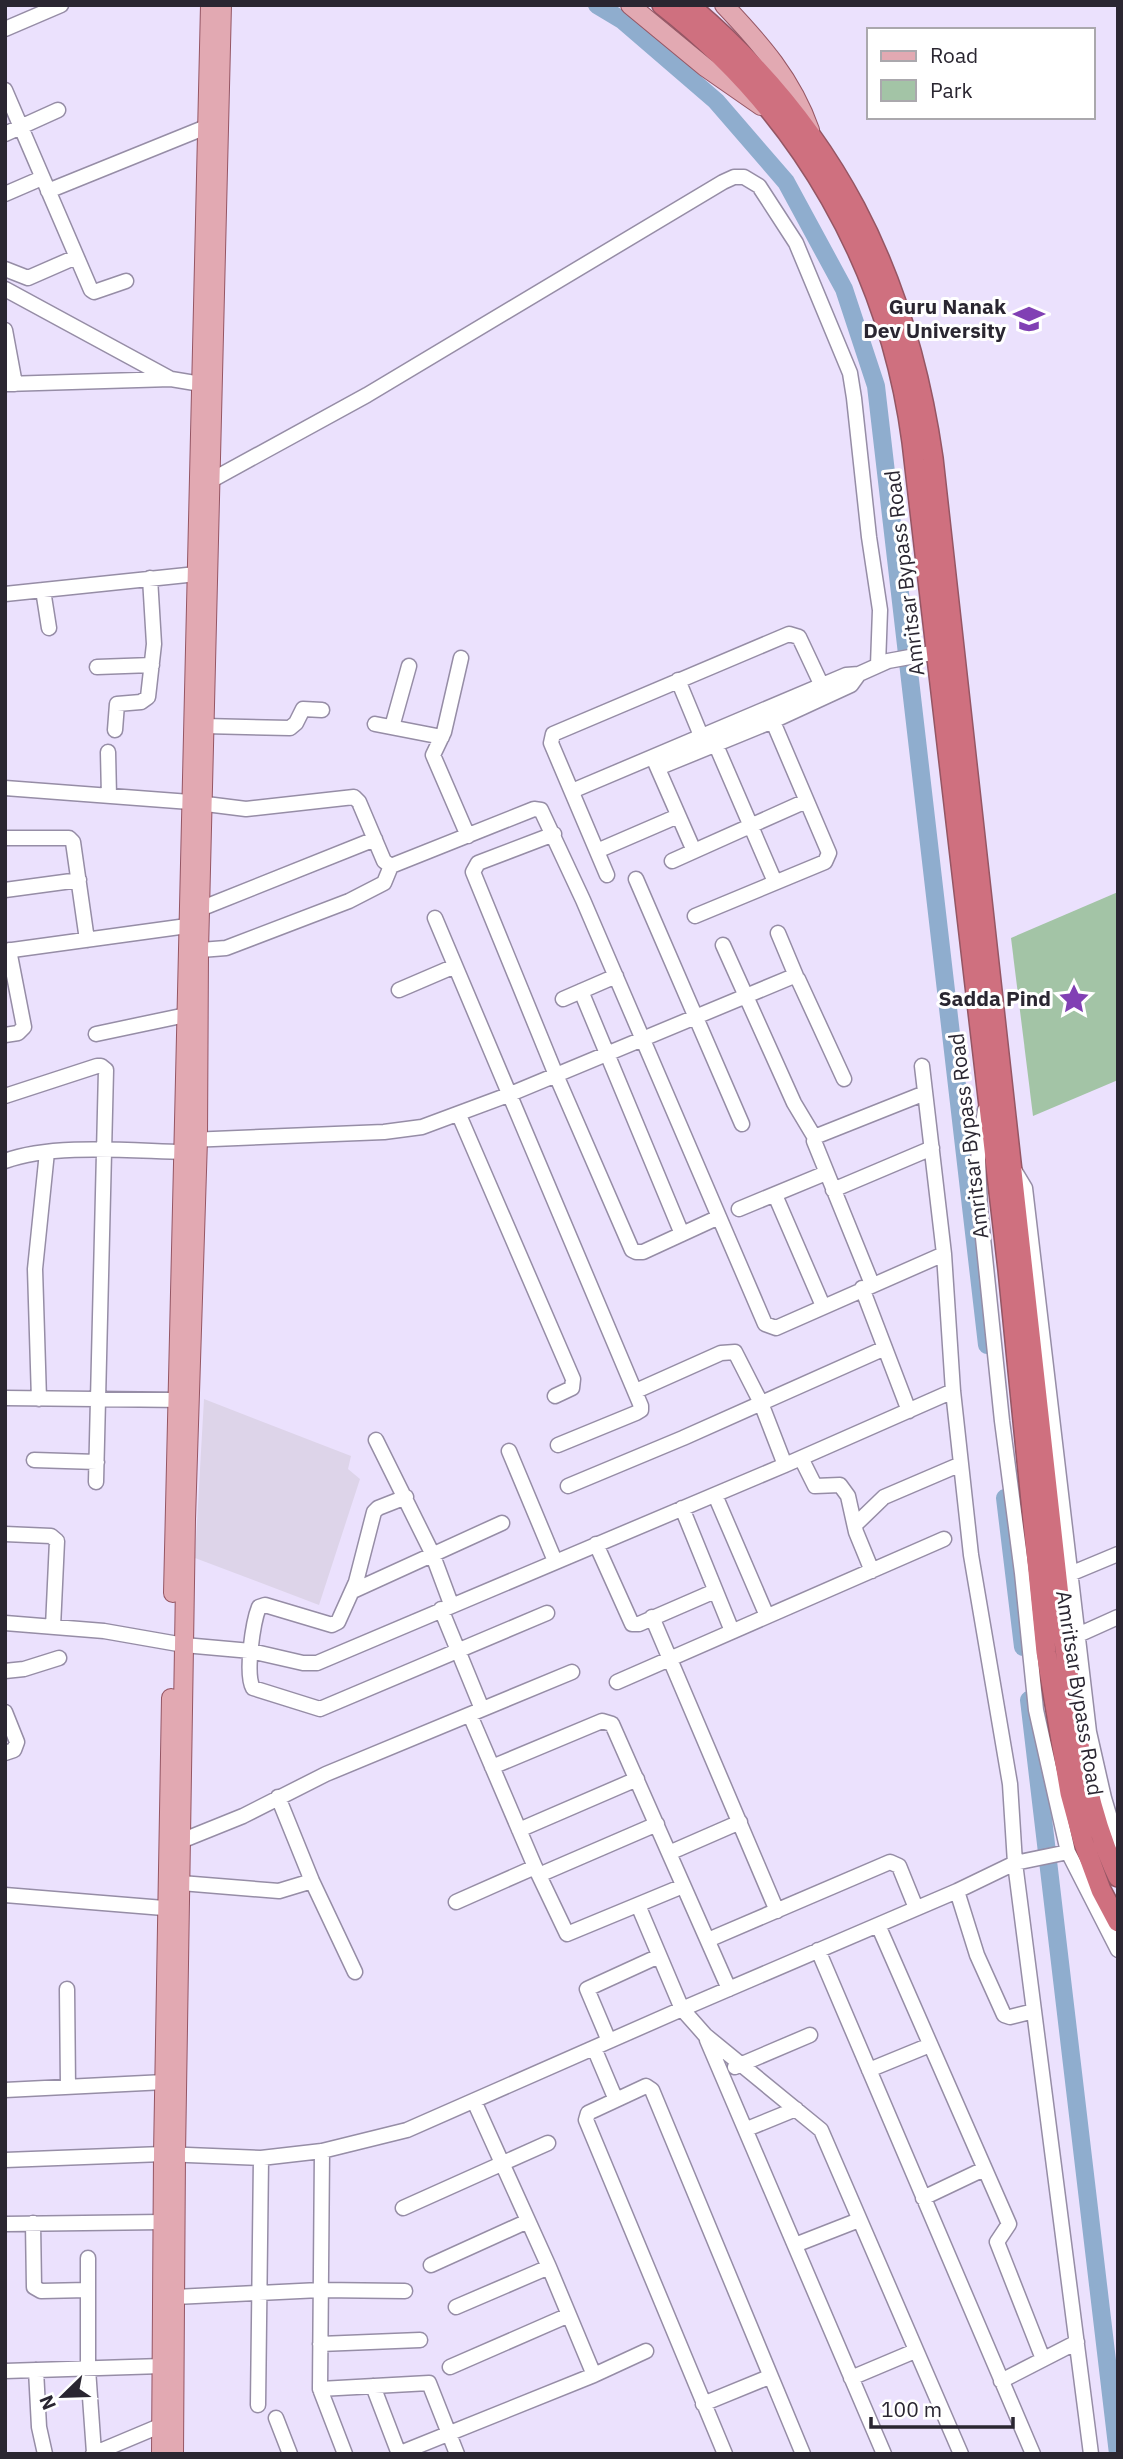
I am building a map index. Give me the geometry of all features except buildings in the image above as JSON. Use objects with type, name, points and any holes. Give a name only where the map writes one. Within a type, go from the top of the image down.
[{"type":"highway","points":[[662,5],[759,84]]},
{"type":"highway","points":[[689,5],[720,31],[759,84]]},
{"type":"highway","name":"Amritsar Bypass Road","points":[[759,84],[775,116],[810,163],[857,247],[896,359],[911,429],[930,653],[1008,1270],[1053,1699],[1070,1793],[1083,1841],[1101,1890],[1118,1922]]},
{"type":"highway","name":"Amritsar Bypass Road","points":[[759,84],[812,135],[858,210],[886,273],[913,354],[929,425],[1037,1406],[1075,1725],[1096,1822],[1118,1877]]},
{"type":"main road","points":[[189,1144],[186,1015],[200,909],[196,803],[201,574],[210,481],[214,124],[209,5]]},
{"type":"main road","points":[[161,2454],[163,2222],[169,2155],[193,952],[187,926],[204,726],[201,384],[222,5]]},
{"type":"main road","points":[[629,5],[729,84],[775,116]]},
{"type":"main road","points":[[724,5],[769,54],[788,82],[812,135]]},
{"type":"main road","points":[[174,2454],[175,2297],[165,2082],[174,1908],[181,1883],[178,1644]]},
{"type":"street","points":[[5,29],[61,5]]},
{"type":"street","points":[[5,90],[92,291],[126,281]]},
{"type":"street","points":[[5,134],[58,110]]},
{"type":"street","points":[[5,194],[46,185],[214,124]]},
{"type":"street","points":[[210,481],[367,395],[723,182],[734,177],[744,177],[759,186],[796,243],[850,373],[870,552],[880,610],[883,663]]},
{"type":"street","points":[[5,269],[27,278],[76,257]]},
{"type":"street","points":[[5,289],[171,379]]},
{"type":"street","points":[[5,330],[10,384],[171,379],[201,384]]},
{"type":"street","points":[[5,594],[201,574]]},
{"type":"street","points":[[115,730],[117,704],[141,702],[148,697],[154,644],[150,578]]},
{"type":"street","points":[[43,590],[49,628]]},
{"type":"street","points":[[607,875],[551,743],[553,734],[677,680],[793,634],[799,637],[822,686]]},
{"type":"street","points":[[771,715],[846,675],[859,674],[883,663],[930,653]]},
{"type":"street","points":[[461,658],[442,737],[433,751],[434,759],[468,836]]},
{"type":"street","points":[[97,667],[152,665]]},
{"type":"street","points":[[392,727],[409,666]]},
{"type":"street","points":[[572,792],[655,763],[709,739],[851,685],[859,674]]},
{"type":"street","points":[[677,680],[709,739],[775,883]]},
{"type":"street","points":[[204,726],[290,728],[296,723],[303,709],[322,710]]},
{"type":"street","points":[[695,916],[825,862],[829,856],[771,715]]},
{"type":"street","points":[[375,724],[442,737]]},
{"type":"street","points":[[108,752],[109,796]]},
{"type":"street","points":[[655,763],[694,851]]},
{"type":"street","points":[[5,788],[257,809],[351,797],[359,802],[384,861],[391,866]]},
{"type":"street","points":[[672,861],[806,801]]},
{"type":"street","points":[[193,952],[226,948],[349,901],[384,883],[391,866],[534,809],[544,813],[765,1324],[776,1328],[944,1254]]},
{"type":"street","points":[[597,851],[678,816]]},
{"type":"street","points":[[554,834],[478,863],[473,872],[556,1075],[632,1250],[643,1252],[719,1217]]},
{"type":"street","points":[[5,838],[71,839],[75,845],[87,940]]},
{"type":"street","points":[[200,909],[375,839]]},
{"type":"street","points":[[636,879],[742,1124]]},
{"type":"street","points":[[5,890],[79,880]]},
{"type":"street","points":[[435,919],[641,1406],[639,1412],[558,1445]]},
{"type":"street","points":[[5,1035],[21,1032],[24,1027],[7,950],[187,926]]},
{"type":"street","points":[[778,933],[844,1079]]},
{"type":"street","points":[[723,945],[794,1103],[815,1138],[814,1143],[833,1190],[867,1286],[885,1348],[909,1411]]},
{"type":"street","points":[[399,990],[455,967]]},
{"type":"street","points":[[562,999],[615,976]]},
{"type":"street","points":[[5,1161],[47,1152],[104,1151],[401,1131],[459,1115],[796,976]]},
{"type":"street","points":[[581,991],[682,1234]]},
{"type":"street","points":[[96,1034],[186,1015]]},
{"type":"street","points":[[5,1096],[101,1066],[106,1074],[96,1482]]},
{"type":"street","points":[[922,1066],[944,1254],[953,1391],[971,1555],[1010,1784],[1015,1863],[1091,2454]]},
{"type":"street","points":[[815,1138],[925,1093]]},
{"type":"street","points":[[987,1095],[978,1159],[979,1196],[1036,1710],[1065,1853],[1118,1950]]},
{"type":"street","points":[[459,1115],[573,1379],[572,1388],[555,1396]]},
{"type":"street","points":[[833,1190],[932,1148]]},
{"type":"street","points":[[39,1399],[36,1269],[47,1152]]},
{"type":"street","points":[[1012,1167],[1025,1188],[1089,1732],[1118,1845]]},
{"type":"street","points":[[739,1209],[826,1173]]},
{"type":"street","points":[[775,1195],[823,1306]]},
{"type":"street","points":[[568,1486],[885,1348]]},
{"type":"street","points":[[636,1391],[731,1351],[738,1355],[761,1403],[785,1465]]},
{"type":"street","points":[[5,1623],[104,1631],[317,1663],[953,1391]]},
{"type":"street","points":[[5,1398],[183,1401]]},
{"type":"street","points":[[376,1440],[432,1553],[492,1767],[567,1934],[683,1886]]},
{"type":"street","points":[[509,1451],[555,1561]]},
{"type":"street","points":[[801,1458],[815,1486],[844,1487],[872,1571]]},
{"type":"street","points":[[34,1460],[97,1462]]},
{"type":"street","points":[[855,1525],[884,1497],[961,1464]]},
{"type":"street","points":[[715,1494],[767,1616]]},
{"type":"street","points":[[406,1497],[374,1512],[353,1591],[340,1620],[332,1625],[262,1605],[257,1611],[251,1651],[250,1683],[253,1688],[320,1709],[547,1613]]},
{"type":"street","points":[[682,1508],[732,1631]]},
{"type":"street","points":[[353,1591],[502,1523]]},
{"type":"street","points":[[5,1534],[51,1536],[57,1541],[52,1627]]},
{"type":"street","points":[[617,1682],[944,1539]]},
{"type":"street","points":[[596,1544],[630,1622],[636,1625],[715,1591]]},
{"type":"street","points":[[1070,1574],[1118,1554]]},
{"type":"street","points":[[1078,1635],[1118,1617]]},
{"type":"street","points":[[652,1618],[777,1911]]},
{"type":"street","points":[[5,1671],[24,1670],[59,1658]]},
{"type":"street","points":[[181,1841],[243,1816],[326,1774],[572,1672]]},
{"type":"street","points":[[5,1712],[17,1742],[13,1750],[5,1754]]},
{"type":"street","points":[[492,1767],[606,1721],[614,1728],[729,1989]]},
{"type":"street","points":[[519,1830],[637,1779]]},
{"type":"street","points":[[278,1797],[312,1881],[355,1972]]},
{"type":"street","points":[[669,1853],[740,1822]]},
{"type":"street","points":[[456,1902],[656,1824]]},
{"type":"street","points":[[5,2160],[169,2155],[261,2158],[322,2151],[407,2130],[682,2008],[957,1891],[1015,1863],[1065,1853]]},
{"type":"street","points":[[708,1940],[894,1861],[899,1866],[916,1908]]},
{"type":"street","points":[[181,1883],[279,1891],[312,1881]]},
{"type":"street","points":[[957,1891],[977,1955],[1004,2015],[1010,2017],[1034,2011]]},
{"type":"street","points":[[5,1895],[174,1908]]},
{"type":"street","points":[[638,1905],[682,2008],[705,2035],[821,2130],[961,2454]]},
{"type":"street","points":[[878,1925],[1009,2224],[997,2242],[1044,2359]]},
{"type":"street","points":[[818,1950],[1033,2454]]},
{"type":"street","points":[[609,2041],[587,1989],[659,1956]]},
{"type":"street","points":[[67,1989],[68,2087]]},
{"type":"street","points":[[705,2035],[884,2454]]},
{"type":"street","points":[[722,2074],[810,2035]]},
{"type":"street","points":[[869,2070],[930,2045]]},
{"type":"street","points":[[594,2048],[616,2100]]},
{"type":"street","points":[[5,2090],[165,2082]]},
{"type":"street","points":[[725,2454],[586,2120],[588,2113],[646,2087],[652,2090],[803,2454]]},
{"type":"street","points":[[474,2101],[549,2267],[594,2375]]},
{"type":"street","points":[[747,2129],[796,2109]]},
{"type":"street","points":[[403,2208],[548,2143]]},
{"type":"street","points":[[322,2151],[320,2389],[345,2454]]},
{"type":"street","points":[[258,2405],[261,2158]]},
{"type":"street","points":[[923,2198],[984,2169]]},
{"type":"street","points":[[795,2245],[859,2220]]},
{"type":"street","points":[[431,2265],[528,2221]]},
{"type":"street","points":[[5,2224],[163,2222]]},
{"type":"street","points":[[33,2223],[34,2287],[41,2291],[88,2290]]},
{"type":"street","points":[[88,2258],[88,2369],[93,2454],[162,2425]]},
{"type":"street","points":[[456,2307],[549,2267]]},
{"type":"street","points":[[175,2297],[320,2290],[405,2291]]},
{"type":"street","points":[[450,2367],[569,2315]]},
{"type":"street","points":[[320,2344],[420,2340]]},
{"type":"street","points":[[1000,2381],[1077,2343]]},
{"type":"street","points":[[373,2386],[399,2454],[594,2375],[646,2351]]},
{"type":"street","points":[[851,2378],[915,2351]]},
{"type":"street","points":[[5,2371],[162,2366]]},
{"type":"street","points":[[36,2370],[39,2427],[45,2454]]},
{"type":"street","points":[[703,2404],[769,2377]]},
{"type":"street","points":[[320,2389],[429,2383],[433,2387],[457,2454]]},
{"type":"street","points":[[276,2418],[290,2454]]},
{"type":"shaded area","points":[[204,1399],[351,1456],[348,1469],[360,1479],[319,1605],[195,1558]]},
{"type":"green space","points":[[1118,892],[1118,1080],[1033,1116],[1011,938]]},
{"type":"waterway","points":[[597,5],[622,20],[716,101],[786,182],[844,289],[876,386],[987,1345]]},
{"type":"waterway","points":[[1005,1498],[1023,1647]]},
{"type":"waterway","points":[[1029,1700],[1118,2454]]},
{"type":"place","name":"Guru Nanak Dev University","points":[[1029,319]]},
{"type":"place","name":"Sadda Pind","points":[[1074,999]]}]
